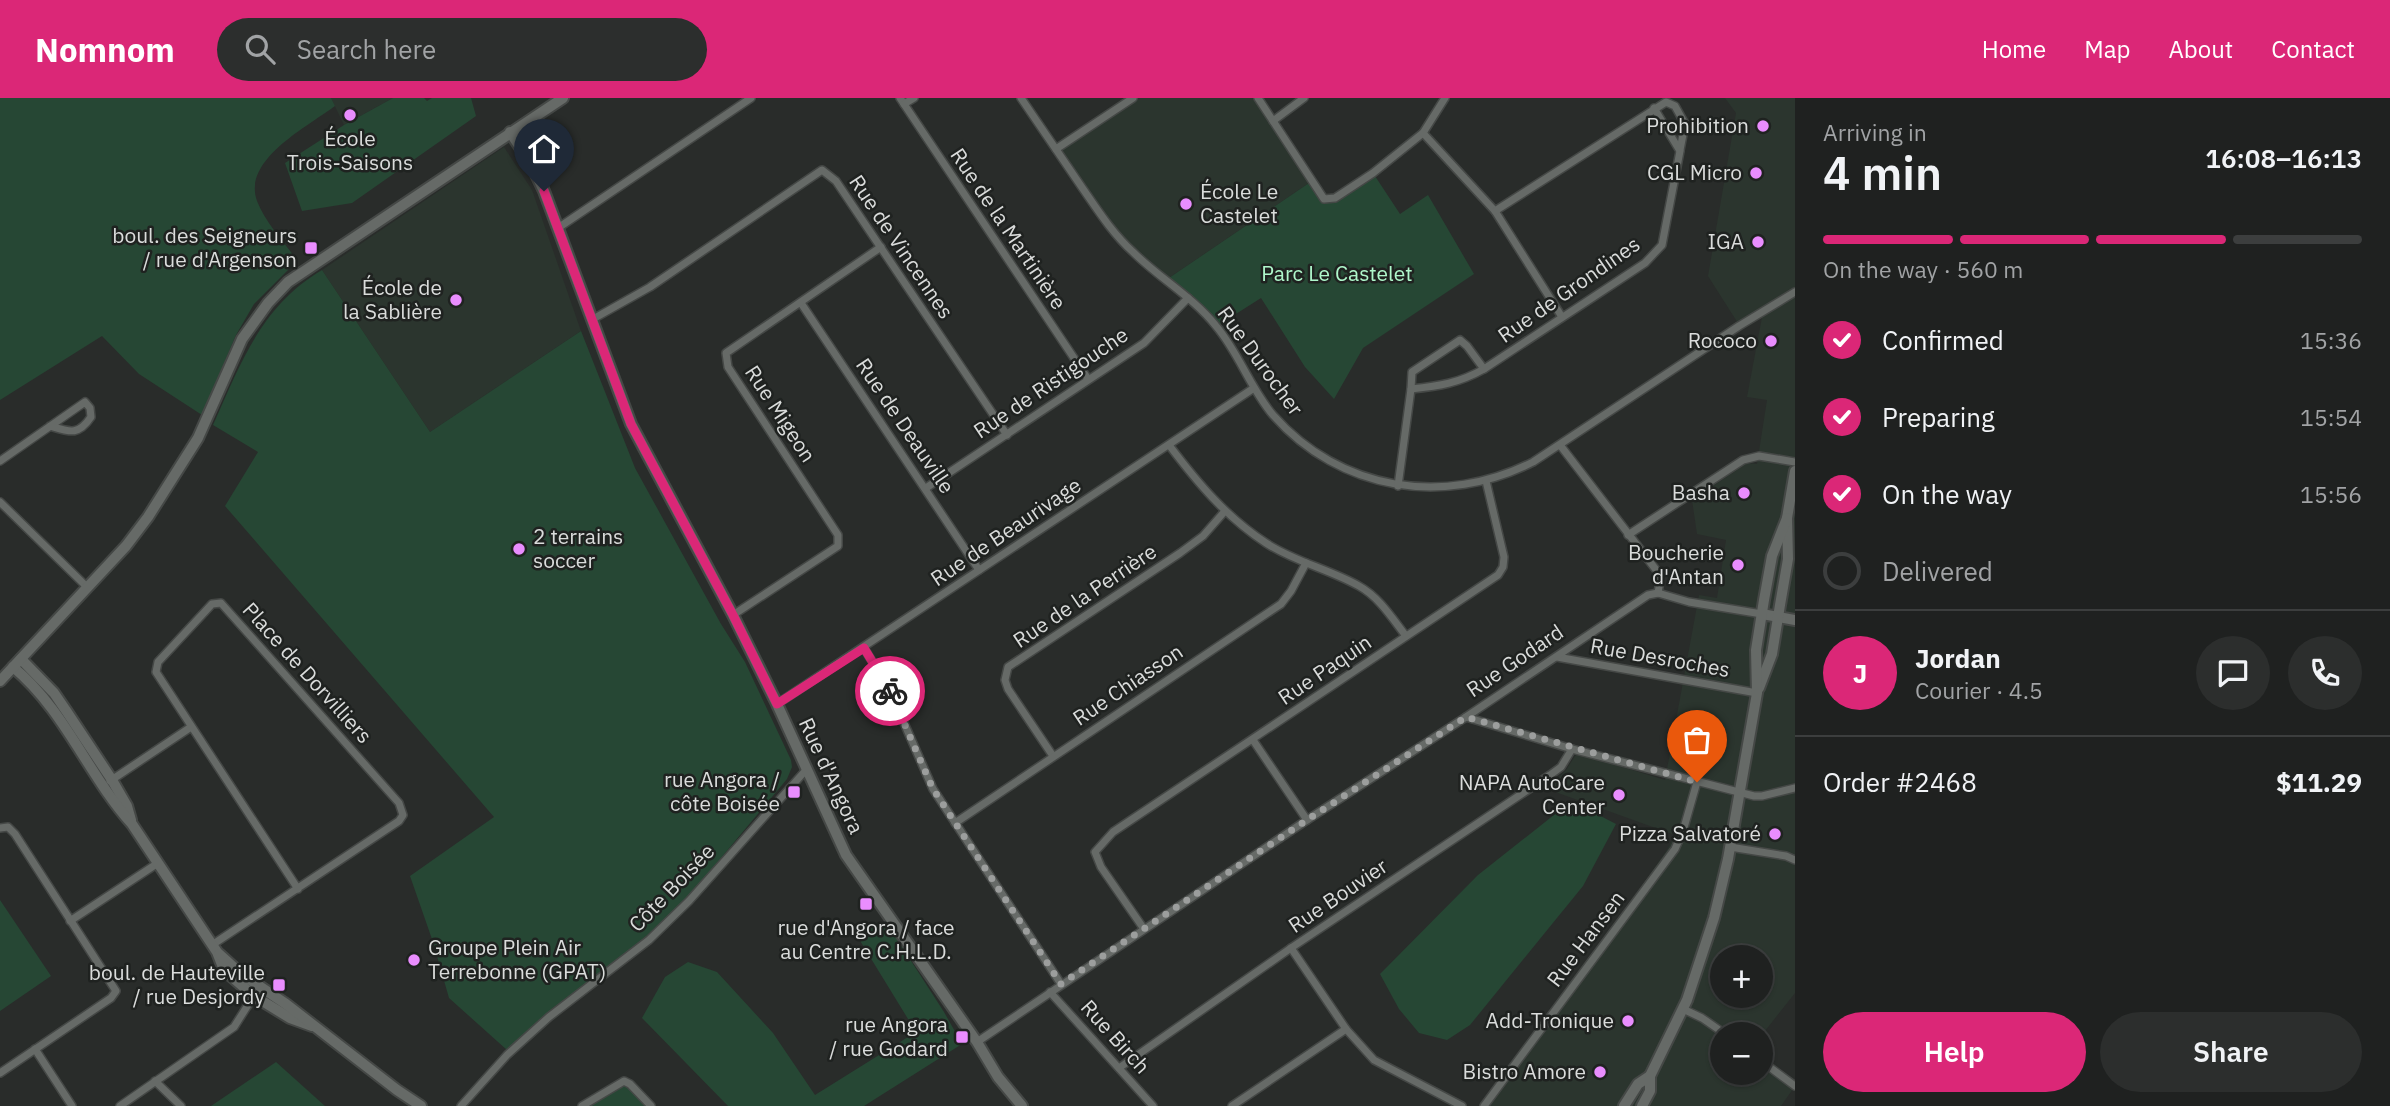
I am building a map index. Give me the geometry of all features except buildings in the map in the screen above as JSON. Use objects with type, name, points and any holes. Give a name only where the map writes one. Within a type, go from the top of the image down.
[{"type":"street","points":[[0,681],[126,546],[171,484],[198,438],[242,340],[268,303],[288,282],[563,98]]},
{"type":"street","points":[[558,228],[751,98]]},
{"type":"street","points":[[902,101],[914,98]]},
{"type":"street","name":"Rue Durocher","points":[[1021,98],[1109,227],[1133,252],[1217,326],[1272,414],[1305,447],[1365,477],[1398,486],[1431,488],[1486,481],[1513,472],[1560,445],[1795,292]]},
{"type":"street","points":[[1056,149],[1133,98]]},
{"type":"street","points":[[1258,98],[1324,198],[1335,198],[1373,173],[1423,133],[1445,98]]},
{"type":"street","points":[[1273,121],[1304,98]]},
{"type":"street","name":"Rue de la Martinière","points":[[902,101],[1088,379]]},
{"type":"street","name":"Rue de Grondines","points":[[1411,389],[1438,387],[1463,380],[1484,369],[1645,263],[1662,245],[1685,124],[1675,106],[1666,102],[1654,108]]},
{"type":"street","points":[[1495,211],[1654,108],[1680,150]]},
{"type":"street","name":"Rue d'Angora","points":[[510,132],[531,164],[544,191],[642,448],[733,615],[846,855],[856,873],[977,1042],[998,1077],[1022,1106]]},
{"type":"street","points":[[1423,133],[1495,211],[1562,317]]},
{"type":"street","name":"Rue de Vincennes","points":[[593,319],[650,287],[822,170],[836,181],[1007,435]]},
{"type":"street","name":"Rue Migeon","points":[[733,615],[838,546],[838,535],[728,367],[726,353],[881,247]]},
{"type":"street","name":"Rue de Ristigouche","points":[[926,488],[1144,342],[1188,298]]},
{"type":"street","name":"Rue de Deauville","points":[[801,303],[979,570]]},
{"type":"street","name":"Rue de Grondines","points":[[1398,486],[1412,372],[1460,341],[1484,369]]},
{"type":"street","name":"Rue de Beaurivage","points":[[777,704],[1254,387]]},
{"type":"street","points":[[0,461],[50,426],[85,402],[90,408],[91,418],[83,428],[68,431],[50,426]]},
{"type":"street","points":[[1168,445],[1208,495],[1225,511],[1266,543],[1360,586],[1377,600],[1406,636]]},
{"type":"street","points":[[1560,445],[1657,571],[1660,581],[1658,593],[1689,603],[1795,620]]},
{"type":"street","points":[[1628,535],[1748,458],[1766,457],[1795,461]]},
{"type":"street","points":[[1757,693],[1772,654],[1779,617],[1788,559],[1787,518],[1795,471]]},
{"type":"street","name":"Rue Paquin","points":[[1144,929],[1101,867],[1095,852],[1112,832],[1498,575],[1503,567],[1504,557],[1486,481]]},
{"type":"street","points":[[0,502],[87,587]]},
{"type":"street","name":"Rue de la Perrière","points":[[1053,756],[1007,689],[1005,680],[1008,667],[1180,553],[1203,536],[1225,511]]},
{"type":"street","points":[[1642,1106],[1650,1091],[1650,1076],[1683,1009],[1714,918],[1730,847],[1757,693],[1756,650],[1772,556],[1787,518]]},
{"type":"street","name":"Rue Chiasson","points":[[955,823],[1281,604],[1292,591],[1306,563]]},
{"type":"street","name":"Rue Godard","points":[[977,1042],[1648,595],[1658,593]]},
{"type":"street","name":"Place de Dorvilliers","points":[[215,949],[399,821],[403,815],[399,803],[221,603],[212,604],[158,662],[156,672],[298,889]]},
{"type":"street","name":"Rue Birch","points":[[864,648],[890,691],[933,789],[1061,984]]},
{"type":"street","name":"Rue Desroches","points":[[1556,657],[1757,693]]},
{"type":"street","points":[[17,663],[127,806],[132,824],[215,949],[224,970],[290,1018],[312,1026],[339,1044],[421,1106]]},
{"type":"street","points":[[1466,717],[1740,792],[1762,796],[1795,788]]},
{"type":"street","points":[[108,783],[191,727]]},
{"type":"street","points":[[1253,740],[1307,820]]},
{"type":"street","name":"Rue Bouvier","points":[[1119,1068],[1291,948],[1550,775],[1561,766],[1572,748]]},
{"type":"street","name":"Côte Boisée","points":[[461,1106],[500,1063],[549,1017],[649,940],[681,909],[806,770]]},
{"type":"street","name":"Rue Hansen","points":[[1484,1106],[1675,849],[1697,782]]},
{"type":"street","points":[[0,828],[8,827],[15,834],[116,991],[111,998],[0,1073]]},
{"type":"street","points":[[1730,847],[1786,856],[1795,860]]},
{"type":"street","points":[[70,921],[158,863]]},
{"type":"street","points":[[1291,948],[1346,1029],[1374,1060],[1462,1106]]},
{"type":"street","points":[[120,1106],[234,1027],[256,991]]},
{"type":"street","name":"Rue Birch","points":[[1050,992],[1153,1106]]},
{"type":"street","points":[[1683,1009],[1710,1024]]},
{"type":"street","points":[[1233,1106],[1346,1029]]},
{"type":"street","points":[[35,1049],[72,1106]]},
{"type":"street","points":[[1773,1070],[1795,1086]]},
{"type":"street","points":[[1625,1106],[1638,1084],[1650,1076]]},
{"type":"street","points":[[155,1081],[181,1106]]},
{"type":"street","points":[[582,1106],[624,1081],[650,1106]]},
{"type":"street","points":[[397,1090],[407,1106]]},
{"type":"shaded area","name":"École Trois-Saisons","points":[[331,98],[393,98],[344,125]]},
{"type":"shaded area","name":"École Le Castelet","points":[[1133,98],[1258,98],[1312,181],[1166,280],[1133,252],[1056,149]]},
{"type":"shaded area","points":[[1725,98],[1795,98],[1795,993],[1772,1022],[1710,1022],[1710,1085],[1773,1085],[1773,1070],[1795,1086],[1781,1106],[1487,1106],[1675,835],[1547,789],[1566,770],[1577,753],[1665,780],[1699,595],[1717,598],[1726,540],[1697,534],[1692,500],[1747,463],[1757,464],[1767,400],[1747,397],[1762,317],[1741,328],[1708,276],[1736,113]]},
{"type":"shaded area","name":"École de la Sablière","points":[[504,147],[532,190],[581,331],[430,432],[322,270]]},
{"type":"green space","points":[[0,98],[331,98],[335,106],[280,146],[259,172],[255,186],[257,201],[269,223],[294,256],[292,266],[254,304],[236,335],[202,415],[139,374],[102,336],[0,400]]},
{"type":"green space","points":[[393,98],[424,98],[427,101],[432,98],[471,98],[476,116],[352,203],[302,211],[285,163],[344,125]]},
{"type":"green space","name":"Parc Le Castelet","points":[[1373,173],[1400,214],[1428,195],[1474,274],[1363,348],[1334,399],[1305,367],[1261,298],[1217,326],[1166,280],[1312,181],[1324,198],[1335,198]]},
{"type":"green space","points":[[322,270],[430,432],[581,331],[635,468],[721,624],[745,662],[791,760],[792,767],[787,779],[680,907],[649,936],[553,1008],[507,1050],[449,998],[410,876],[494,817],[225,506],[258,452],[213,425],[244,358],[268,319],[301,284]]},
{"type":"green space","points":[[1564,807],[1585,808],[1616,824],[1583,886],[1470,1025],[1447,1040],[1419,1033],[1399,1009],[1380,974],[1478,875]]},
{"type":"green space","points":[[0,900],[51,976],[0,1011]]},
{"type":"green space","points":[[886,922],[962,1044],[864,1106],[728,1106],[642,1018],[665,977],[688,962],[717,972],[773,1033],[815,1095],[916,1032],[859,939],[871,924]]},
{"type":"green space","points":[[276,1062],[325,1106],[211,1106]]},
{"type":"green space","points":[[624,1081],[651,1106],[582,1106]]},
{"type":"way so far","points":[[890,691],[933,789],[1061,984],[1466,717],[1697,782]]},
{"type":"place","name":"École Trois-Saisons","points":[[350,115]]},
{"type":"place","name":"Prohibition","points":[[1763,126]]},
{"type":"place","name":"CGL Micro","points":[[1756,173]]},
{"type":"place","name":"École Le Castelet","points":[[1186,204]]},
{"type":"place","name":"IGA","points":[[1758,242]]},
{"type":"place","name":"boul. des Seigneurs / rue d'Argenson","points":[[311,248]]},
{"type":"place","name":"École de la Sablière","points":[[456,300]]},
{"type":"place","name":"Rococo","points":[[1771,341]]},
{"type":"place","name":"Basha","points":[[1744,493]]},
{"type":"place","name":"2 terrains soccer","points":[[519,549]]},
{"type":"place","name":"Boucherie d'Antan","points":[[1738,565]]},
{"type":"place","name":"rue Angora / côte Boisée","points":[[794,792]]},
{"type":"place","name":"NAPA AutoCare Center","points":[[1619,795]]},
{"type":"place","name":"Pizza Salvatoré","points":[[1775,834]]},
{"type":"place","name":"rue d'Angora / face au Centre C.H.L.D.","points":[[866,904]]},
{"type":"place","name":"Groupe Plein Air Terrebonne (GPAT)","points":[[414,960]]},
{"type":"place","name":"boul. de Hauteville / rue Desjordy","points":[[279,985]]},
{"type":"place","name":"Add-Tronique","points":[[1628,1021]]},
{"type":"place","name":"rue Angora / rue Godard","points":[[962,1037]]},
{"type":"place","name":"Bistro Amore","points":[[1600,1072]]},
{"type":"route","points":[[544,191],[631,424],[733,615],[777,704],[864,648],[890,691]]}]
